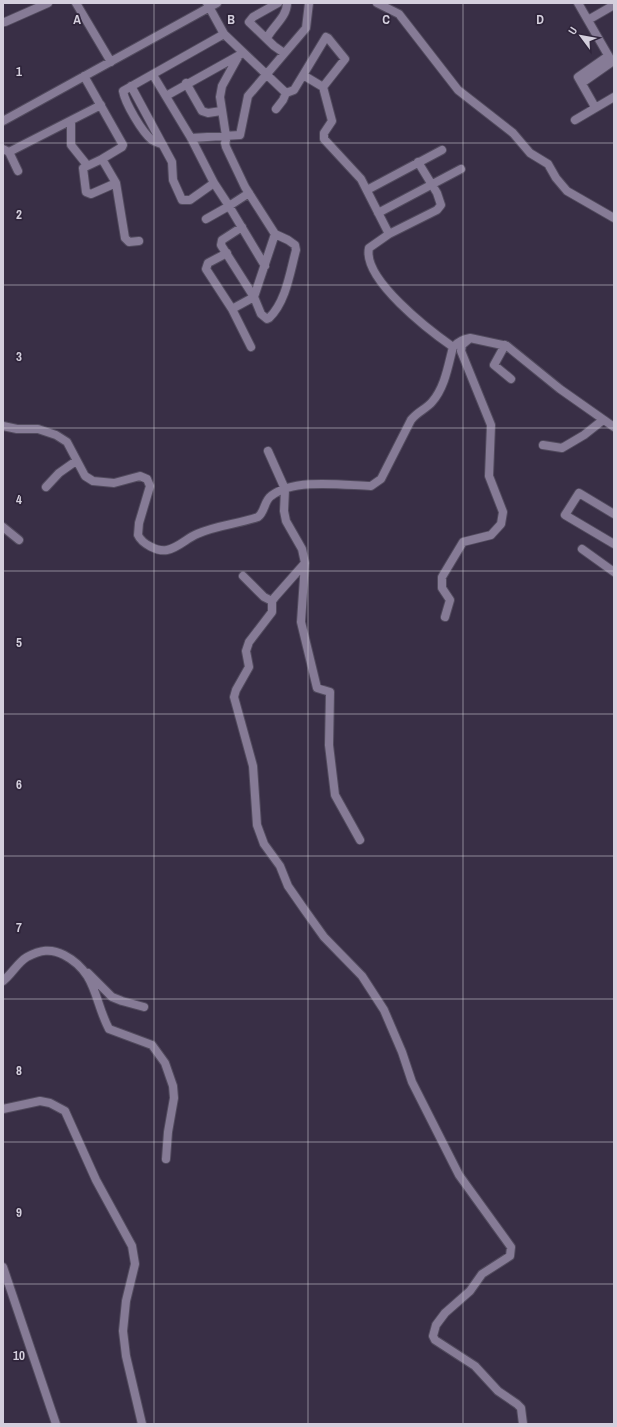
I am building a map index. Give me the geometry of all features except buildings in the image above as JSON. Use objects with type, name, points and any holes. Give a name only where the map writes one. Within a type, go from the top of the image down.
[{"type":"street","points":[[5,22],[48,3]]},
{"type":"street","points":[[76,3],[111,62]]},
{"type":"street","points":[[278,3],[249,21],[284,53]]},
{"type":"street","points":[[266,38],[275,25],[286,14],[287,3]]},
{"type":"street","points":[[192,138],[238,137],[241,133],[246,99],[266,73],[306,28],[309,3]]},
{"type":"street","points":[[377,3],[399,14],[458,90],[513,133],[530,153],[548,164],[556,178],[567,191],[614,218]]},
{"type":"street","points":[[578,3],[612,60],[582,83],[595,108]]},
{"type":"street","points":[[3,121],[111,62],[212,4],[224,34],[240,55],[266,73],[286,93]]},
{"type":"street","points":[[588,20],[613,8]]},
{"type":"street","points":[[214,183],[190,200],[182,200],[173,180],[172,162],[131,86],[224,34]]},
{"type":"street","points":[[276,109],[286,93],[294,90],[319,46],[327,37],[343,54],[345,59],[323,87]]},
{"type":"street","points":[[166,96],[186,83],[240,55]]},
{"type":"street","points":[[240,55],[222,86],[220,97],[221,111],[227,137],[226,147],[249,193],[275,234],[295,245],[296,250],[285,290],[277,308],[269,318],[264,317],[254,297],[221,242],[242,227]]},
{"type":"street","points":[[153,75],[192,138],[214,183],[265,266]]},
{"type":"street","points":[[303,75],[323,87],[332,121],[324,133],[324,139],[360,179],[389,234]]},
{"type":"street","points":[[84,76],[123,145],[122,148],[87,165],[82,171],[85,190],[88,194],[116,183]]},
{"type":"street","points":[[186,83],[202,111],[208,113],[221,111]]},
{"type":"street","points":[[575,120],[614,96]]},
{"type":"street","points":[[18,171],[6,150],[71,121],[101,105]]},
{"type":"street","points":[[71,121],[71,144],[87,165]]},
{"type":"street","points":[[367,190],[442,150]]},
{"type":"street","points":[[102,159],[116,183],[125,238],[129,242],[140,241]]},
{"type":"street","points":[[418,162],[441,202],[440,208],[404,228],[389,234],[369,248],[368,253],[370,264],[402,307],[453,347]]},
{"type":"street","points":[[378,213],[461,169]]},
{"type":"street","points":[[206,219],[249,193]]},
{"type":"street","points":[[232,309],[254,297],[275,234]]},
{"type":"street","points":[[227,253],[208,264],[206,269],[232,309],[251,348]]},
{"type":"street","points":[[445,617],[450,600],[442,588],[444,572],[463,542],[491,534],[502,524],[503,512],[489,476],[491,425],[461,351],[462,345],[470,338]]},
{"type":"street","points":[[3,426],[18,429],[38,429],[56,435],[67,442],[85,476],[93,481],[114,483],[140,476],[147,479],[150,486],[139,523],[138,535],[144,542],[161,550],[173,548],[196,534],[216,527],[258,517],[270,497],[285,489],[313,485],[371,486],[376,484],[381,479],[415,414],[432,402],[442,388],[453,347],[457,342],[470,338],[505,345],[560,389],[614,427]]},
{"type":"street","points":[[505,345],[494,365],[512,379]]},
{"type":"street","points":[[543,445],[562,448],[603,420]]},
{"type":"street","points":[[268,451],[285,489],[284,511],[286,521],[302,549],[305,563],[302,625],[317,688],[330,692],[329,745],[335,795],[360,840]]},
{"type":"street","points":[[46,487],[59,473],[76,461]]},
{"type":"street","points":[[614,514],[579,493],[565,515],[614,544]]},
{"type":"street","points":[[3,527],[19,540]]},
{"type":"street","points":[[582,549],[614,572]]},
{"type":"street","points":[[305,563],[272,601],[272,612],[249,642],[246,651],[249,667],[236,690],[234,697],[253,766],[257,828],[264,844],[280,866],[288,886],[304,909],[324,937],[362,976],[384,1010],[402,1052],[412,1082],[459,1175],[512,1247],[510,1256],[482,1274],[470,1291],[445,1313],[436,1325],[433,1336],[435,1340],[476,1366],[498,1391],[517,1404],[521,1408],[522,1424]]},
{"type":"street","points":[[243,576],[264,597],[272,601]]},
{"type":"street","points":[[3,981],[25,958],[46,950],[61,953],[83,968],[112,996],[122,1001],[144,1007]]},
{"type":"street","points":[[83,968],[94,989],[110,1029],[152,1045],[165,1063],[173,1086],[174,1098],[168,1126],[166,1160]]},
{"type":"street","points":[[3,1109],[40,1101],[50,1103],[65,1111],[96,1180],[132,1246],[135,1264],[126,1301],[123,1331],[126,1356],[142,1424]]},
{"type":"street","points":[[3,1267],[56,1424]]}]
